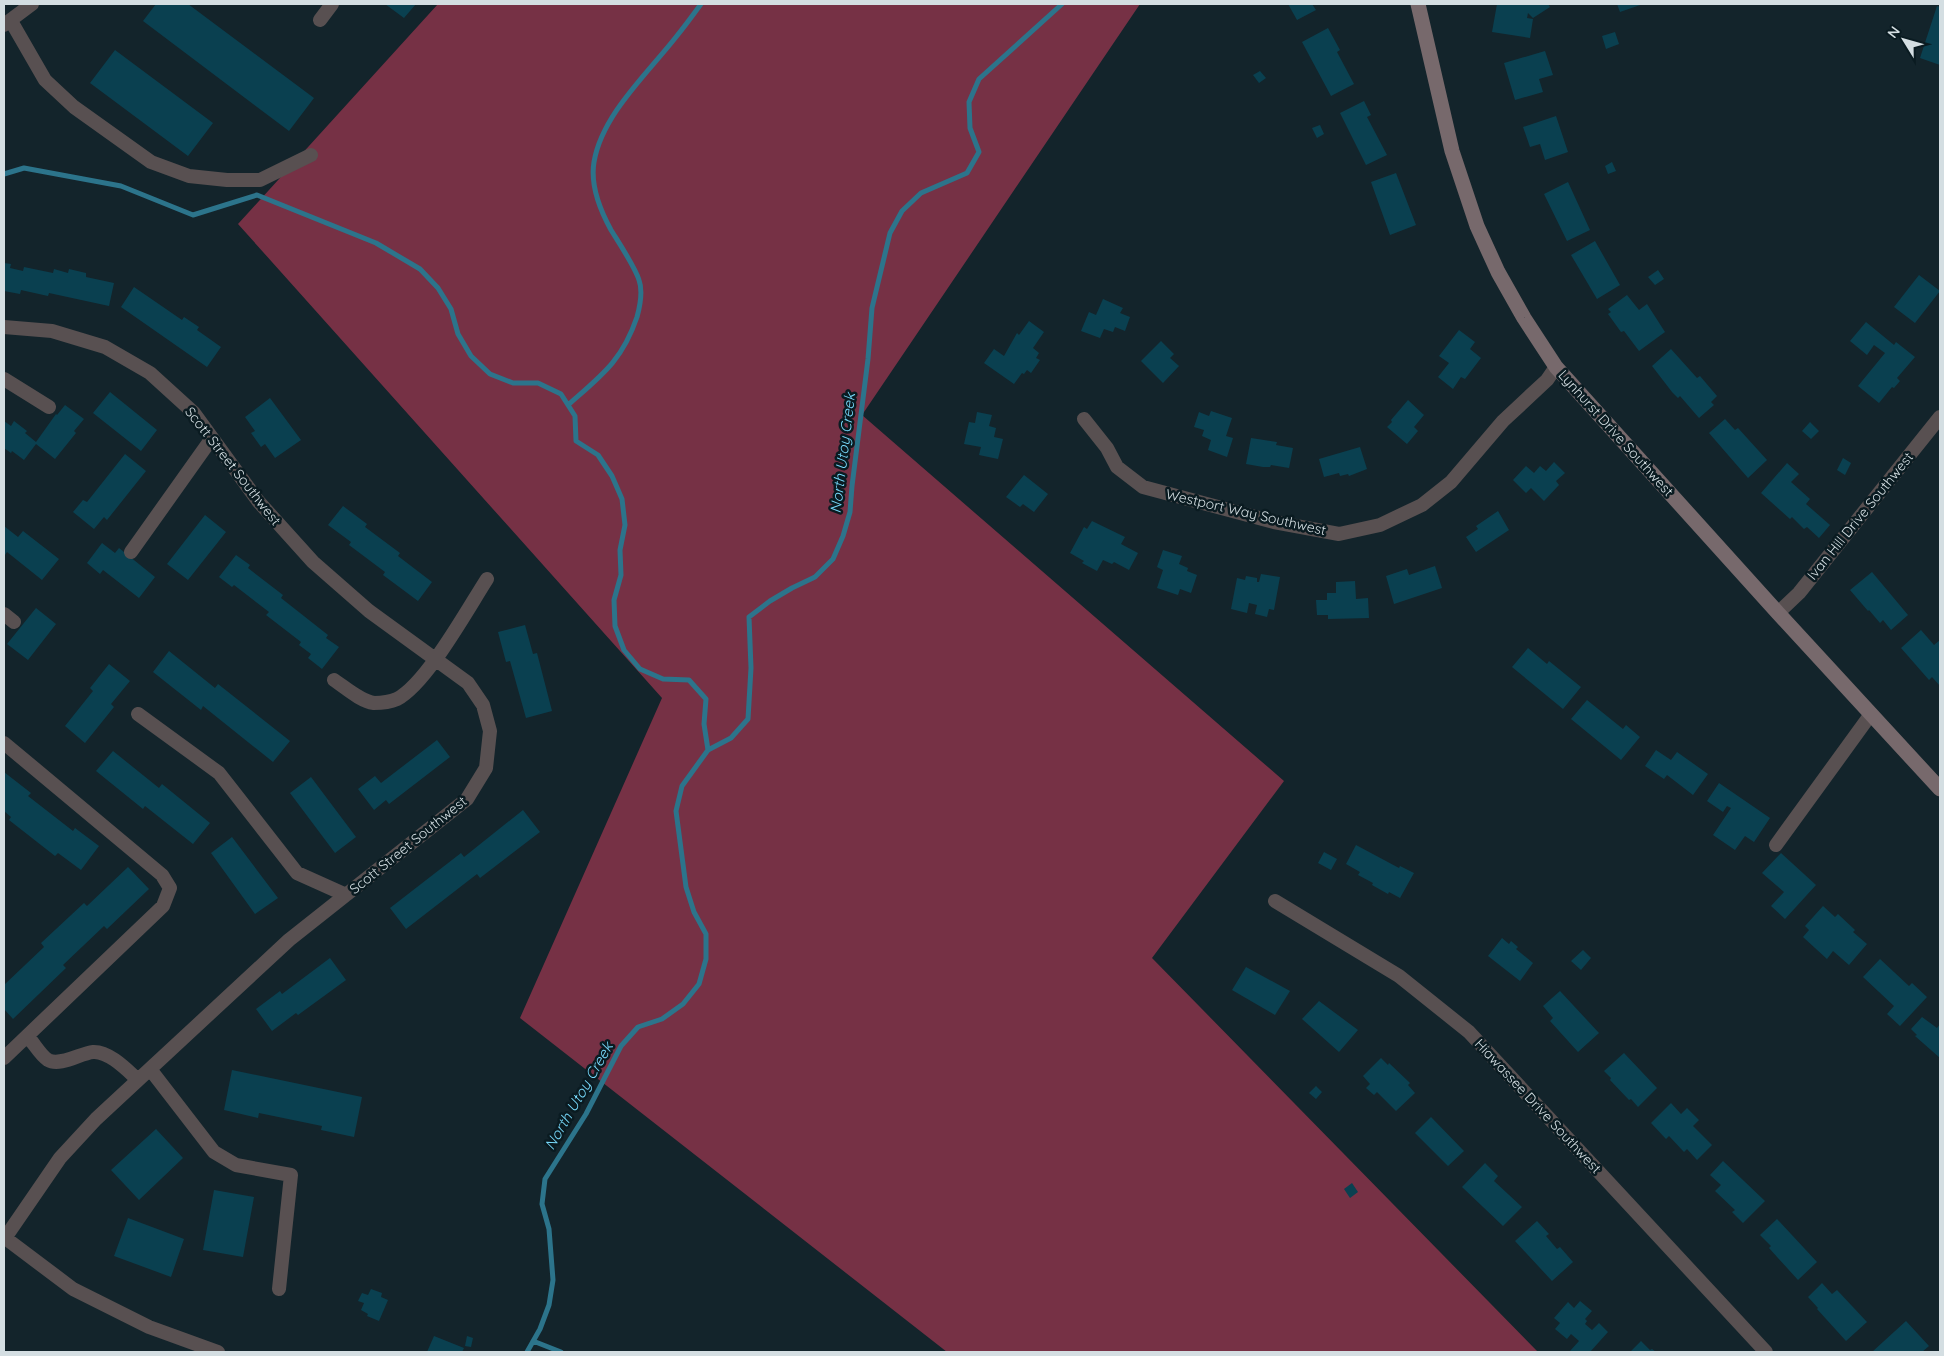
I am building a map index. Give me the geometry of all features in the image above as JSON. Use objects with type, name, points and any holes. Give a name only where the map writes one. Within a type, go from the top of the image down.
[{"type":"street","points":[[32,4],[7,23],[45,80],[74,107],[152,162],[190,176],[227,180],[260,180],[311,155]]},
{"type":"street","points":[[320,20],[332,4]]},
{"type":"street","name":"Lynhurst Drive Southwest","points":[[1418,4],[1452,151],[1477,226],[1498,272],[1519,311],[1556,367],[1778,614],[1940,788]]},
{"type":"street","name":"Scott Street Southwest","points":[[4,327],[52,331],[105,347],[150,373],[194,413],[258,501],[313,562],[369,611],[468,683],[483,705],[490,731],[486,768],[467,799],[289,940],[96,1119],[60,1158],[4,1238]]},
{"type":"street","name":"Westport Way Southwest","points":[[1084,420],[1107,448],[1117,467],[1144,487],[1274,522],[1339,534],[1380,525],[1422,505],[1451,482],[1503,421],[1547,380],[1556,367]]},
{"type":"street","points":[[4,379],[49,407]]},
{"type":"street","name":"Ivan Hill Drive Southwest","points":[[1778,614],[1799,592],[1940,418]]},
{"type":"street","points":[[131,552],[212,438]]},
{"type":"street","points":[[334,680],[372,703],[385,703],[396,699],[414,685],[435,659],[487,579]]},
{"type":"street","points":[[138,714],[219,773],[297,873],[346,895]]},
{"type":"street","points":[[1776,845],[1871,714]]},
{"type":"street","points":[[4,743],[162,876],[170,888],[163,906],[4,1058]]},
{"type":"street","name":"Hiawassee Drive Southwest","points":[[1276,902],[1399,976],[1469,1032],[1766,1352]]},
{"type":"street","points":[[28,1036],[47,1060],[53,1062],[66,1060],[94,1052],[112,1058],[138,1080]]},
{"type":"street","points":[[150,1069],[214,1152],[236,1165],[291,1175],[279,1289]]},
{"type":"street","points":[[4,1238],[73,1289],[150,1327],[218,1352]]},
{"type":"shaded area","points":[[438,4],[1140,4],[862,415],[1284,781],[1152,958],[1538,1352],[947,1352],[520,1018],[662,698],[238,224]]},
{"type":"building","points":[[156,4],[188,4],[314,98],[289,131],[143,21]]},
{"type":"building","points":[[385,4],[416,4],[404,18]]},
{"type":"building","points":[[1288,4],[1312,4],[1316,10],[1297,20]]},
{"type":"building","points":[[1497,4],[1548,4],[1550,7],[1533,18],[1528,13],[1527,18],[1533,19],[1530,38],[1492,32]]},
{"type":"building","points":[[1617,4],[1643,4],[1620,12]]},
{"type":"building","points":[[1937,6],[1940,7],[1940,65],[1920,58]]},
{"type":"building","points":[[1328,28],[1340,50],[1337,52],[1354,84],[1331,96],[1302,42]]},
{"type":"building","points":[[1615,32],[1619,44],[1606,49],[1602,36]]},
{"type":"building","points":[[115,50],[213,123],[188,156],[90,83]]},
{"type":"building","points":[[1545,51],[1553,75],[1539,79],[1543,92],[1515,100],[1504,63]]},
{"type":"building","points":[[1260,71],[1266,78],[1259,83],[1253,75]]},
{"type":"building","points":[[1364,101],[1371,115],[1367,117],[1387,155],[1366,165],[1340,113]]},
{"type":"building","points":[[1556,116],[1568,152],[1545,160],[1540,144],[1530,147],[1523,127]]},
{"type":"building","points":[[1320,125],[1324,134],[1317,138],[1312,128]]},
{"type":"building","points":[[1612,162],[1616,171],[1608,174],[1605,166]]},
{"type":"building","points":[[1396,173],[1416,225],[1390,235],[1371,182]]},
{"type":"building","points":[[1568,182],[1590,230],[1567,241],[1544,194]]},
{"type":"building","points":[[1595,241],[1620,285],[1597,299],[1571,255]]},
{"type":"building","points":[[4,263],[11,264],[10,268],[23,271],[24,267],[53,273],[54,269],[68,273],[69,269],[86,273],[86,277],[114,283],[109,306],[49,293],[48,296],[21,290],[20,294],[4,291]]},
{"type":"building","points":[[1658,270],[1664,279],[1655,285],[1648,277]]},
{"type":"building","points":[[1919,275],[1940,291],[1915,323],[1894,307]]},
{"type":"building","points":[[134,287],[182,320],[184,317],[199,327],[197,330],[221,347],[207,367],[121,307]]},
{"type":"building","points":[[1627,295],[1639,310],[1647,304],[1665,332],[1639,351],[1624,331],[1621,332],[1608,314],[1611,312],[1608,309]]},
{"type":"building","points":[[1103,299],[1123,308],[1120,313],[1130,317],[1125,331],[1115,327],[1113,332],[1104,329],[1100,338],[1081,331],[1089,312],[1096,315]]},
{"type":"building","points":[[1029,321],[1044,332],[1033,348],[1039,353],[1036,358],[1040,360],[1031,373],[1027,370],[1024,374],[1022,373],[1014,384],[984,363],[994,349],[1004,356],[1017,333],[1019,335]]},
{"type":"building","points":[[1866,322],[1894,345],[1896,342],[1915,357],[1897,378],[1900,381],[1894,388],[1892,387],[1879,403],[1858,386],[1885,353],[1874,345],[1867,355],[1850,341]]},
{"type":"building","points":[[1459,330],[1475,342],[1470,349],[1481,358],[1465,379],[1461,377],[1453,389],[1438,377],[1449,363],[1439,356]]},
{"type":"building","points":[[1161,341],[1174,354],[1170,358],[1179,366],[1163,383],[1141,361]]},
{"type":"building","points":[[1671,349],[1697,378],[1700,376],[1717,396],[1711,402],[1714,405],[1699,418],[1680,396],[1678,398],[1672,392],[1652,366]]},
{"type":"building","points":[[110,392],[157,430],[141,451],[93,413]]},
{"type":"building","points":[[270,398],[301,440],[275,458],[265,444],[261,447],[251,433],[255,431],[245,417]]},
{"type":"building","points":[[1408,400],[1424,415],[1414,427],[1418,431],[1407,444],[1387,427]]},
{"type":"building","points":[[65,405],[84,419],[74,431],[76,433],[55,459],[36,444],[24,460],[12,451],[11,453],[4,448],[4,421],[11,426],[14,421],[27,431],[25,433],[36,442],[56,414]]},
{"type":"building","points":[[1211,411],[1232,418],[1226,436],[1233,438],[1227,457],[1208,450],[1211,440],[1202,436],[1204,430],[1194,427],[1199,412],[1209,416]]},
{"type":"building","points":[[977,412],[992,415],[989,426],[996,428],[994,437],[1003,439],[998,459],[979,455],[981,447],[964,444],[969,422],[975,423]]},
{"type":"building","points":[[1725,419],[1735,430],[1738,428],[1767,460],[1748,478],[1709,433]]},
{"type":"building","points":[[1810,422],[1819,431],[1811,439],[1802,431]]},
{"type":"building","points":[[1251,438],[1277,442],[1276,445],[1293,448],[1289,468],[1246,464]]},
{"type":"building","points":[[1360,447],[1367,469],[1349,476],[1348,474],[1340,476],[1339,473],[1324,477],[1319,459]]},
{"type":"building","points":[[125,454],[146,471],[107,520],[104,517],[94,529],[73,512],[83,500],[87,502]]},
{"type":"building","points":[[1843,458],[1851,463],[1845,475],[1837,470]]},
{"type":"building","points":[[1554,462],[1565,473],[1556,481],[1559,485],[1544,501],[1531,488],[1526,493],[1513,480],[1526,466],[1534,473],[1540,466],[1546,471]]},
{"type":"building","points":[[1787,463],[1799,474],[1791,482],[1810,499],[1806,504],[1830,525],[1819,538],[1807,527],[1804,529],[1792,517],[1790,519],[1761,493]]},
{"type":"building","points":[[1024,475],[1048,494],[1034,512],[1023,504],[1020,507],[1006,497]]},
{"type":"building","points":[[343,506],[367,524],[365,527],[400,553],[398,556],[432,582],[418,601],[383,575],[385,572],[349,545],[351,542],[328,525]]},
{"type":"building","points":[[1498,511],[1509,530],[1476,552],[1466,537],[1478,529],[1476,526]]},
{"type":"building","points":[[205,515],[226,532],[188,580],[167,564]]},
{"type":"building","points":[[1092,521],[1125,537],[1121,544],[1138,553],[1129,570],[1114,562],[1112,564],[1103,560],[1097,571],[1082,563],[1084,561],[1070,553],[1084,527],[1087,529]]},
{"type":"building","points":[[4,526],[18,537],[23,531],[59,559],[42,580],[7,552],[4,554]]},
{"type":"building","points":[[102,543],[115,553],[119,548],[155,577],[139,598],[103,570],[100,574],[87,563]]},
{"type":"building","points":[[1163,550],[1182,556],[1179,564],[1188,568],[1187,571],[1197,575],[1191,593],[1180,589],[1178,595],[1157,588],[1163,570],[1157,567]]},
{"type":"building","points":[[236,555],[250,565],[248,568],[283,595],[281,598],[328,635],[326,638],[339,647],[322,669],[308,658],[311,654],[299,645],[301,642],[266,615],[269,612],[234,585],[232,587],[219,577]]},
{"type":"building","points":[[1435,566],[1442,588],[1394,604],[1386,576],[1407,569],[1409,575]]},
{"type":"building","points":[[1872,572],[1908,615],[1891,630],[1883,620],[1880,623],[1850,590]]},
{"type":"building","points":[[1261,574],[1280,577],[1274,610],[1269,609],[1267,617],[1255,614],[1257,605],[1249,603],[1247,613],[1231,609],[1237,578],[1245,580],[1246,576],[1257,578],[1257,582],[1259,582]]},
{"type":"building","points":[[1355,581],[1356,599],[1368,598],[1369,618],[1328,619],[1328,615],[1317,615],[1316,600],[1327,600],[1327,593],[1336,593],[1336,582]]},
{"type":"building","points":[[36,608],[56,624],[28,660],[7,644]]},
{"type":"building","points":[[525,625],[533,654],[537,653],[552,711],[526,718],[510,661],[506,662],[498,632]]},
{"type":"building","points":[[1921,630],[1934,645],[1940,640],[1940,686],[1932,677],[1929,680],[1901,648]]},
{"type":"building","points":[[1528,648],[1547,664],[1549,661],[1581,687],[1563,709],[1512,667]]},
{"type":"building","points":[[169,651],[215,688],[218,684],[290,741],[273,762],[203,706],[201,710],[153,672]]},
{"type":"building","points":[[109,664],[130,681],[111,704],[114,707],[85,743],[65,726],[93,691],[90,688]]},
{"type":"building","points":[[1587,700],[1623,729],[1626,725],[1640,737],[1621,760],[1571,719]]},
{"type":"building","points":[[437,740],[450,757],[389,804],[386,800],[374,810],[358,789],[375,776],[381,783]]},
{"type":"building","points":[[1656,750],[1671,760],[1677,752],[1708,774],[1693,795],[1667,775],[1664,779],[1645,766]]},
{"type":"building","points":[[113,751],[159,788],[162,784],[210,823],[193,844],[145,806],[143,809],[96,771]]},
{"type":"building","points":[[4,772],[31,793],[28,796],[73,831],[75,828],[99,846],[81,870],[58,853],[55,856],[9,820],[11,817],[4,811]]},
{"type":"building","points":[[311,777],[356,837],[335,853],[290,793]]},
{"type":"building","points":[[1719,783],[1770,818],[1754,842],[1745,836],[1735,850],[1713,835],[1731,808],[1727,806],[1723,812],[1707,801]]},
{"type":"building","points":[[523,810],[540,832],[480,878],[477,874],[406,929],[390,908],[461,853],[464,857]]},
{"type":"building","points":[[232,837],[278,898],[255,914],[211,853]]},
{"type":"building","points":[[1356,845],[1399,868],[1400,866],[1414,873],[1400,898],[1372,885],[1373,883],[1358,875],[1360,872],[1346,864]]},
{"type":"building","points":[[1324,852],[1337,859],[1331,870],[1318,863]]},
{"type":"building","points":[[1781,853],[1816,885],[1785,919],[1771,906],[1784,892],[1762,873]]},
{"type":"building","points":[[128,867],[149,889],[107,929],[104,926],[63,965],[66,968],[13,1019],[4,1009],[4,985],[44,947],[41,943],[84,903],[87,906]]},
{"type":"building","points":[[1823,906],[1835,917],[1838,914],[1855,930],[1853,932],[1867,944],[1849,965],[1833,951],[1827,959],[1803,937],[1809,930],[1805,926]]},
{"type":"building","points":[[1502,938],[1509,944],[1511,941],[1518,947],[1516,949],[1533,963],[1520,981],[1488,956]]},
{"type":"building","points":[[1583,950],[1591,958],[1581,970],[1571,961]]},
{"type":"building","points":[[330,958],[346,980],[298,1015],[296,1013],[272,1031],[256,1009],[280,991],[282,994]]},
{"type":"building","points":[[1880,959],[1909,986],[1912,983],[1927,997],[1900,1026],[1887,1014],[1894,1006],[1863,977]]},
{"type":"building","points":[[1246,967],[1290,991],[1275,1015],[1232,990]]},
{"type":"building","points":[[1560,991],[1599,1033],[1578,1052],[1550,1021],[1553,1018],[1543,1006]]},
{"type":"building","points":[[1319,1001],[1358,1030],[1339,1052],[1302,1019]]},
{"type":"building","points":[[1922,1017],[1937,1028],[1940,1024],[1940,1058],[1915,1036],[1917,1035],[1911,1029]]},
{"type":"building","points":[[1624,1053],[1657,1088],[1638,1107],[1610,1080],[1611,1078],[1604,1071]]},
{"type":"building","points":[[1381,1058],[1410,1083],[1408,1085],[1415,1093],[1396,1111],[1377,1092],[1374,1095],[1366,1088],[1370,1084],[1363,1076]]},
{"type":"building","points":[[232,1070],[362,1097],[354,1137],[321,1130],[322,1126],[259,1113],[258,1118],[224,1110]]},
{"type":"building","points":[[1316,1086],[1322,1092],[1316,1099],[1309,1093]]},
{"type":"building","points":[[1671,1103],[1681,1114],[1687,1108],[1699,1120],[1693,1126],[1712,1145],[1697,1160],[1687,1149],[1684,1152],[1669,1136],[1666,1139],[1651,1123]]},
{"type":"building","points":[[1431,1117],[1464,1151],[1448,1166],[1415,1133]]},
{"type":"building","points":[[156,1129],[183,1158],[139,1200],[111,1170]]},
{"type":"building","points":[[1723,1161],[1765,1201],[1743,1223],[1732,1212],[1735,1210],[1715,1191],[1721,1185],[1710,1175]]},
{"type":"building","points":[[1485,1163],[1498,1176],[1494,1181],[1522,1207],[1503,1226],[1462,1187]]},
{"type":"building","points":[[1352,1183],[1358,1192],[1350,1198],[1344,1189]]},
{"type":"building","points":[[214,1190],[254,1197],[243,1257],[203,1250]]},
{"type":"building","points":[[128,1218],[184,1239],[171,1277],[114,1256]]},
{"type":"building","points":[[1777,1219],[1817,1262],[1798,1280],[1769,1248],[1771,1246],[1760,1235]]},
{"type":"building","points":[[1537,1221],[1549,1234],[1546,1236],[1557,1249],[1560,1247],[1573,1262],[1552,1281],[1515,1241]]},
{"type":"building","points":[[1822,1283],[1832,1294],[1837,1290],[1867,1322],[1846,1341],[1808,1297]]},
{"type":"building","points":[[371,1289],[382,1293],[381,1297],[388,1300],[379,1321],[367,1316],[368,1314],[361,1310],[364,1303],[358,1301],[362,1293],[368,1295]]},
{"type":"building","points":[[1580,1301],[1592,1311],[1585,1319],[1587,1321],[1585,1324],[1592,1330],[1599,1323],[1608,1332],[1590,1352],[1570,1351],[1579,1341],[1571,1334],[1567,1339],[1555,1329],[1560,1323],[1554,1318],[1568,1302],[1574,1308]]},
{"type":"building","points":[[1906,1321],[1929,1346],[1922,1352],[1872,1352]]},
{"type":"building","points":[[434,1336],[464,1348],[462,1352],[427,1352]]},
{"type":"building","points":[[467,1336],[473,1338],[471,1347],[465,1346]]},
{"type":"building","points":[[1641,1341],[1650,1350],[1652,1349],[1656,1352],[1630,1352]]},
{"type":"waterway","points":[[568,405],[601,376],[618,356],[637,317],[641,298],[641,289],[637,275],[611,230],[597,198],[593,171],[599,145],[606,128],[627,96],[701,4]]},
{"type":"waterway","name":"North Utoy Creek","points":[[527,1352],[540,1329],[549,1305],[553,1280],[549,1229],[542,1204],[545,1179],[586,1114],[621,1046],[638,1027],[662,1019],[683,1004],[699,984],[706,959],[706,934],[694,912],[686,887],[676,811],[682,786],[708,750],[731,738],[748,719],[751,668],[749,617],[770,601],[815,577],[833,559],[843,536],[850,512],[872,308],[890,233],[902,211],[921,193],[967,173],[979,152],[970,128],[969,102],[979,79],[1062,4]]},
{"type":"waterway","points":[[4,174],[24,168],[121,186],[193,215],[257,195],[376,243],[420,269],[438,288],[451,309],[458,334],[471,356],[490,374],[513,383],[538,383],[561,394],[575,416],[576,441],[598,455],[612,476],[622,499],[625,525],[620,550],[621,575],[614,600],[615,626],[624,650],[640,669],[663,679],[689,680],[706,699],[704,724],[708,750]]},
{"type":"waterway","points":[[533,1341],[561,1352]]}]
